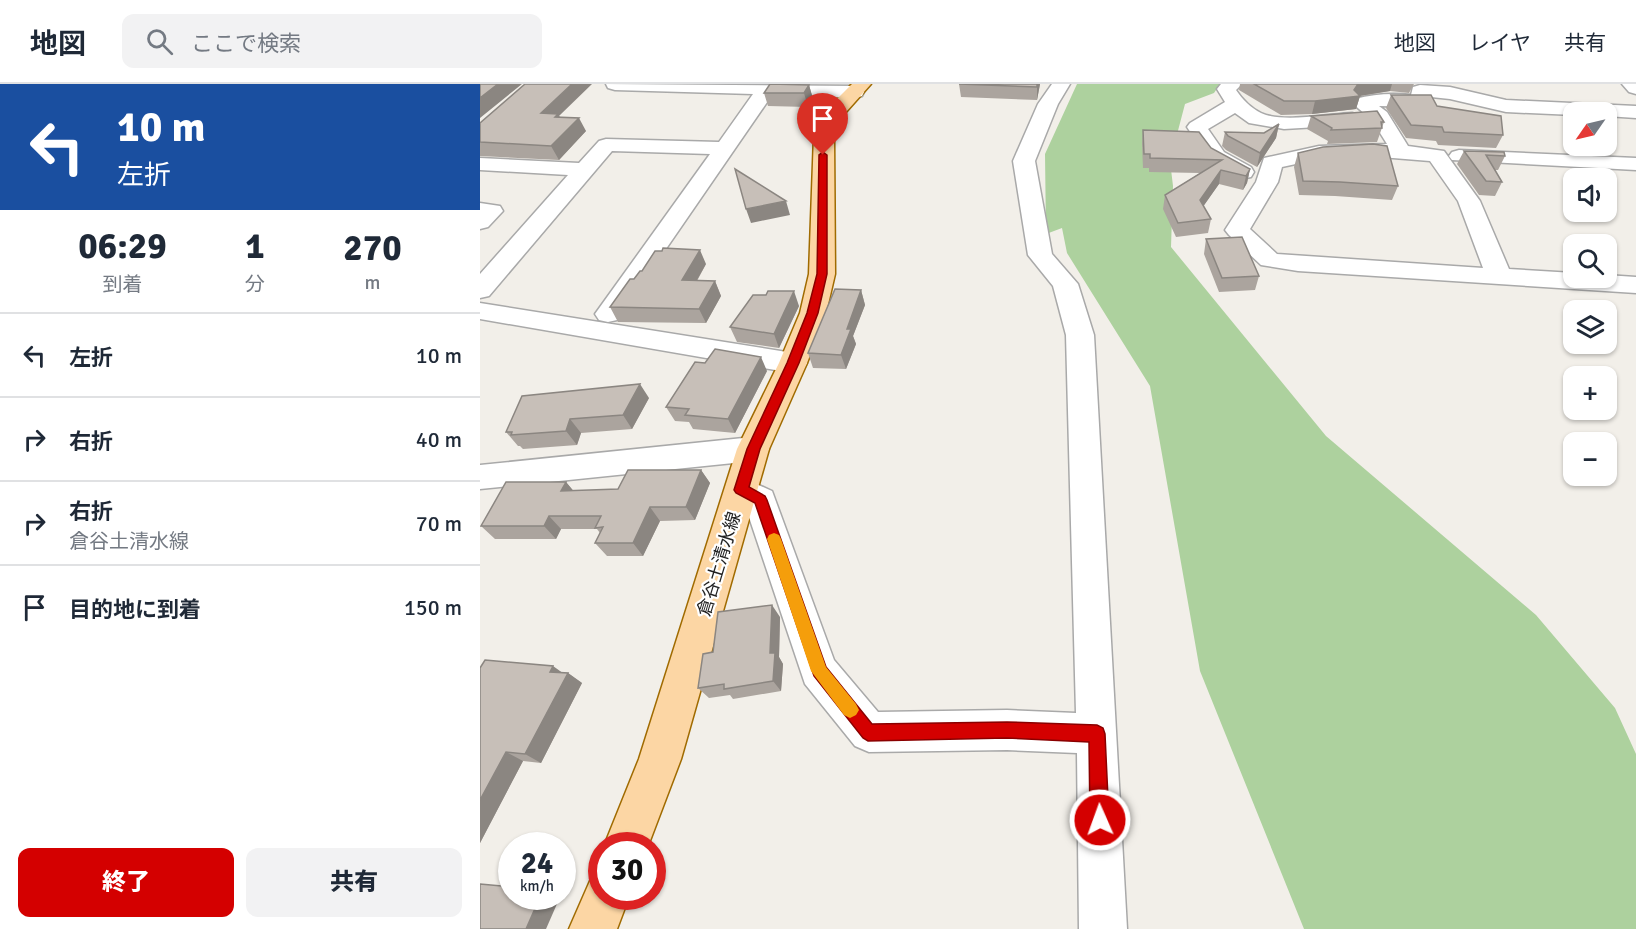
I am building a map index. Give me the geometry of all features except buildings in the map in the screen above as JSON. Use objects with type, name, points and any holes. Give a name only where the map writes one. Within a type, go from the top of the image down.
[{"type":"main road","name":"倉谷土清水線","points":[[631,832],[660,759],[753,449],[793,363],[813,313],[822,274],[824,135],[837,110],[859,88]]},
{"type":"main road","points":[[593,929],[601,910]]},
{"type":"street","points":[[615,84],[859,88]]},
{"type":"street","points":[[1060,84],[1048,104],[1024,161],[1040,255],[1065,284],[1080,335],[1103,929]]},
{"type":"street","points":[[1631,84],[1636,88]]},
{"type":"street","points":[[596,330],[768,86]]},
{"type":"street","points":[[1267,182],[1240,171],[1217,156],[1197,127],[1235,94],[1256,119],[1284,123],[1384,100],[1422,101],[1420,90],[1450,93],[1506,105],[1636,112]]},
{"type":"street","points":[[1384,100],[1401,151]]},
{"type":"street","points":[[480,290],[606,145],[726,148]]},
{"type":"street","points":[[1636,164],[1437,155],[1371,149],[1295,155],[1272,163],[1267,182],[1237,230],[1270,260],[1298,264],[1636,285]]},
{"type":"street","points":[[1437,155],[1470,201],[1499,276]]},
{"type":"street","points":[[480,164],[584,170]]},
{"type":"street","points":[[480,210],[492,211],[480,222]]},
{"type":"street","points":[[480,311],[793,363]]},
{"type":"street","points":[[480,477],[753,449]]},
{"type":"street","points":[[741,490],[760,500],[819,671],[868,732],[1007,730],[1097,734]]},
{"type":"green space","points":[[1077,84],[1220,84],[1214,93],[1185,104],[1170,161],[1173,186],[1171,247],[1326,436],[1536,615],[1615,708],[1636,754],[1636,929],[1304,929],[1200,671],[1150,386],[1067,253],[1062,228],[1046,234],[1045,154]]},
{"type":"slow traffic","points":[[774,539],[819,671],[850,710]]},
{"type":"route","points":[[823,155],[822,274],[813,313],[793,363],[753,449],[741,490],[760,500],[819,671],[868,732],[1007,730],[1097,734],[1100,820]]}]
